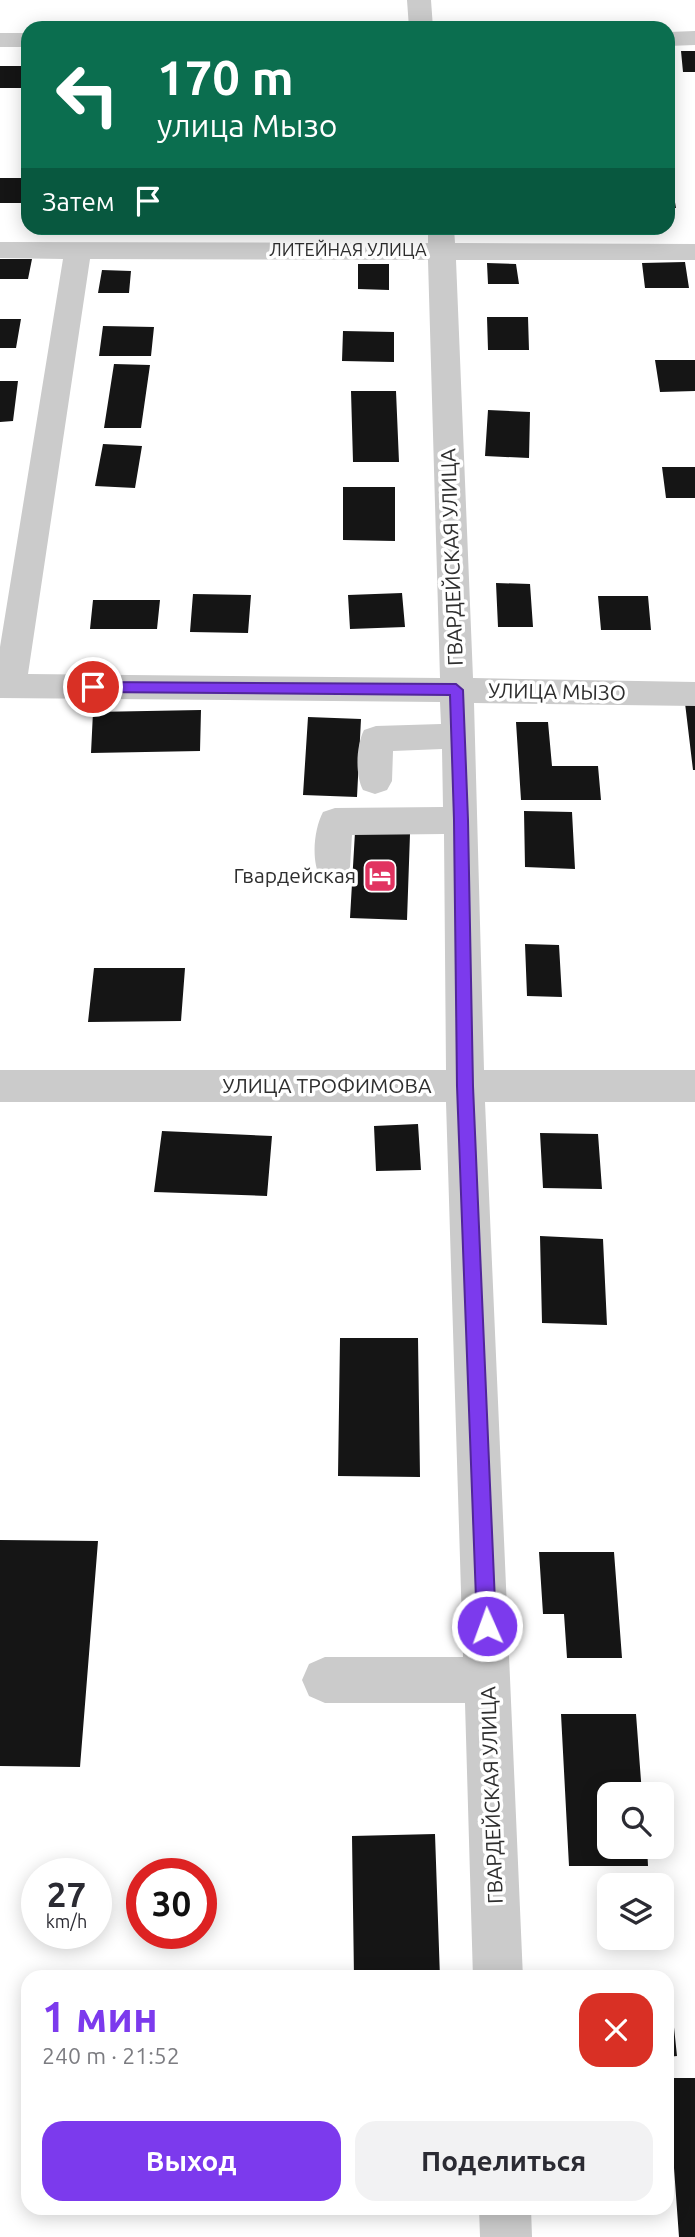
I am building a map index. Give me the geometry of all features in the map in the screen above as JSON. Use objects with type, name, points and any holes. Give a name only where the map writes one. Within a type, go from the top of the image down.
[{"type":"street","points":[[419,0],[420,21]]},
{"type":"street","points":[[675,39],[695,38]]},
{"type":"street","points":[[0,40],[21,40]]},
{"type":"street","name":"ЛИТЕЙНАЯ УЛИЦА","points":[[0,250],[442,239],[695,252]]},
{"type":"street","name":"ГВАРДЕЙСКАЯ УЛИЦА","points":[[442,239],[461,820],[465,1086],[498,1970]]},
{"type":"street","points":[[5,687],[78,250]]},
{"type":"street","name":"УЛИЦА МЫЗО","points":[[5,687],[695,694]]},
{"type":"street","points":[[375,781],[376,739],[458,736]]},
{"type":"street","points":[[332,867],[335,822],[461,820]]},
{"type":"street","name":"УЛИЦА ТРОФИМОВА","points":[[0,1086],[695,1086]]},
{"type":"street","points":[[324,1680],[489,1680]]},
{"type":"street","points":[[505,2215],[506,2237]]},
{"type":"building","points":[[681,51],[695,51],[695,72],[683,72]]},
{"type":"building","points":[[0,66],[21,66],[21,88],[0,88]]},
{"type":"building","points":[[0,178],[21,178],[21,203],[0,203]]},
{"type":"building","points":[[0,259],[32,259],[28,279],[0,279]]},
{"type":"building","points":[[685,262],[689,288],[645,288],[642,263]]},
{"type":"building","points":[[487,263],[516,264],[519,284],[488,284]]},
{"type":"building","points":[[358,264],[389,264],[389,290],[358,289]]},
{"type":"building","points":[[102,270],[131,271],[129,293],[98,293]]},
{"type":"building","points":[[487,317],[528,317],[529,350],[488,350]]},
{"type":"building","points":[[0,319],[21,319],[16,348],[0,348]]},
{"type":"building","points":[[103,326],[154,327],[151,356],[99,356]]},
{"type":"building","points":[[343,331],[394,332],[394,362],[342,361]]},
{"type":"building","points":[[655,360],[695,360],[695,391],[660,392]]},
{"type":"building","points":[[114,364],[150,365],[141,428],[104,428]]},
{"type":"building","points":[[0,381],[18,381],[13,421],[0,422]]},
{"type":"building","points":[[351,391],[396,391],[399,462],[353,462]]},
{"type":"building","points":[[488,410],[530,412],[529,458],[485,456]]},
{"type":"building","points":[[103,444],[142,446],[135,488],[95,486]]},
{"type":"building","points":[[662,467],[695,467],[695,498],[666,498]]},
{"type":"building","points":[[343,487],[395,487],[395,541],[343,540]]},
{"type":"building","points":[[496,583],[530,584],[533,627],[498,627]]},
{"type":"building","points":[[402,593],[405,627],[350,629],[348,595]]},
{"type":"building","points":[[193,594],[251,595],[248,633],[190,632]]},
{"type":"building","points":[[598,596],[648,596],[651,630],[601,630]]},
{"type":"building","points":[[93,600],[160,600],[157,629],[90,629]]},
{"type":"building","points":[[685,703],[695,703],[695,770],[693,770]]},
{"type":"building","points":[[201,710],[200,751],[91,753],[93,712]]},
{"type":"building","points":[[308,717],[361,719],[357,797],[303,795]]},
{"type":"building","points":[[516,722],[548,722],[552,766],[598,766],[601,800],[521,800]]},
{"type":"building","points":[[524,811],[572,812],[575,869],[525,867]]},
{"type":"building","name":"Гвардейская","points":[[355,832],[410,834],[407,920],[350,918]]},
{"type":"building","points":[[525,944],[559,945],[562,997],[527,996]]},
{"type":"building","points":[[94,968],[185,968],[181,1021],[88,1022]]},
{"type":"building","points":[[418,1124],[421,1170],[376,1171],[374,1126]]},
{"type":"building","points":[[162,1131],[272,1136],[267,1196],[154,1192]]},
{"type":"building","points":[[540,1133],[598,1134],[602,1189],[543,1188]]},
{"type":"building","points":[[540,1236],[603,1239],[607,1325],[542,1323]]},
{"type":"building","points":[[340,1338],[418,1338],[420,1477],[338,1476]]},
{"type":"building","points":[[0,1540],[98,1541],[80,1767],[0,1766]]},
{"type":"building","points":[[539,1552],[614,1552],[622,1658],[567,1658],[564,1614],[543,1614]]},
{"type":"building","points":[[561,1714],[636,1714],[641,1782],[597,1782],[597,1859],[648,1859],[648,1866],[569,1866]]},
{"type":"building","points":[[435,1834],[440,1970],[354,1970],[352,1836]]},
{"type":"building","points":[[674,2027],[677,2056],[674,2056]]},
{"type":"building","points":[[674,2078],[695,2078],[695,2237],[679,2237],[674,2168]]},
{"type":"place","name":"Гвардейская","points":[[380,876]]},
{"type":"route","points":[[93,687],[456,690],[465,1086],[487,1626]]}]
